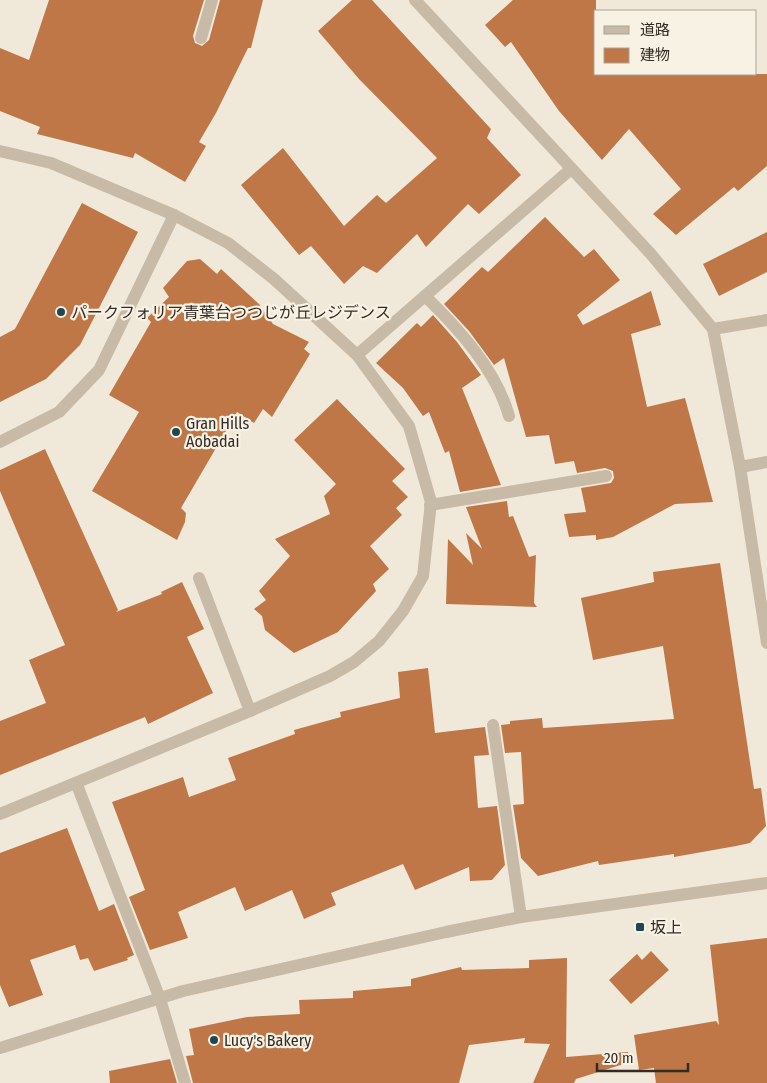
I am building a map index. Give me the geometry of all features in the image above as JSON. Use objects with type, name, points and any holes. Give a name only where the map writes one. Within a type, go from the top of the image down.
[{"type":"street","points":[[201,38],[212,0]]},
{"type":"street","points":[[415,0],[650,253],[713,329],[762,578],[767,643]]},
{"type":"street","points":[[0,151],[51,163],[174,215],[228,243],[274,279],[357,355],[409,426],[420,459],[430,505],[422,576],[403,610],[380,641],[354,662],[330,676],[250,711],[77,784],[0,814]]},
{"type":"street","points":[[357,355],[571,169]]},
{"type":"street","points":[[0,442],[59,412],[99,370],[174,215]]},
{"type":"street","points":[[426,296],[445,315],[475,352],[504,400],[509,416]]},
{"type":"street","points":[[713,329],[767,320]]},
{"type":"street","points":[[740,467],[767,462]]},
{"type":"street","points":[[430,505],[606,476]]},
{"type":"street","points":[[199,578],[250,711]]},
{"type":"street","points":[[493,725],[521,916]]},
{"type":"street","points":[[77,784],[160,998],[185,1083]]},
{"type":"street","points":[[0,1048],[193,989],[521,916],[767,883]]},
{"type":"building","points":[[49,0],[204,0],[193,36],[195,43],[202,46],[209,40],[220,0],[263,0],[251,48],[248,48],[216,113],[199,142],[206,146],[185,182],[135,153],[133,158],[37,134],[40,127],[0,111],[0,48],[29,60]]},
{"type":"building","points":[[352,0],[372,0],[491,129],[487,138],[521,175],[479,214],[468,204],[426,247],[417,234],[377,273],[363,266],[344,284],[311,246],[299,255],[241,185],[283,148],[344,226],[377,195],[386,203],[437,158],[359,79],[318,31]]},
{"type":"building","points":[[513,0],[596,0],[596,10],[594,10],[594,75],[767,74],[767,166],[738,191],[734,187],[676,235],[653,214],[681,189],[629,129],[602,160],[559,111],[511,42],[505,47],[485,25]]},
{"type":"building","name":"パークフォリア青葉台つつじが丘レジデンス","points":[[82,203],[138,232],[80,345],[46,379],[0,402],[0,337],[15,329]]},
{"type":"building","points":[[545,217],[584,257],[594,249],[620,280],[577,315],[583,325],[651,291],[661,325],[631,334],[647,407],[685,398],[713,502],[675,504],[613,537],[596,540],[596,535],[569,537],[564,514],[586,512],[581,488],[611,483],[614,478],[613,471],[605,468],[577,473],[574,461],[555,464],[549,435],[526,437],[504,358],[494,365],[469,331],[444,304],[482,267],[488,272]]},
{"type":"building","points":[[767,232],[767,272],[719,296],[703,264]]},
{"type":"building","name":"Gran Hills Aobadai","points":[[200,259],[217,274],[221,269],[259,304],[273,324],[309,342],[304,349],[310,354],[272,417],[263,409],[254,423],[237,412],[181,508],[186,513],[185,522],[177,540],[92,491],[139,412],[109,395],[151,322],[147,318],[169,297],[163,288],[187,261]]},
{"type":"building","points":[[433,315],[457,342],[481,375],[462,388],[501,485],[460,492],[449,451],[445,453],[429,412],[423,416],[403,388],[376,363],[417,323],[421,327]]},
{"type":"building","points":[[337,399],[405,469],[392,481],[408,497],[396,508],[402,515],[370,546],[389,569],[373,584],[376,591],[338,632],[294,653],[265,630],[262,616],[254,609],[266,600],[259,591],[290,556],[275,539],[330,514],[324,496],[336,484],[294,440]]},
{"type":"building","points":[[45,449],[118,610],[116,612],[162,594],[161,592],[182,582],[204,629],[187,637],[213,693],[148,724],[145,717],[0,775],[0,721],[46,703],[29,660],[65,645],[0,491],[0,470]]},
{"type":"building","points":[[507,501],[509,517],[513,516],[529,557],[536,555],[534,603],[537,607],[446,604],[448,539],[473,565],[466,533],[482,549],[466,507]]},
{"type":"building","points":[[720,563],[754,789],[761,788],[766,826],[750,843],[674,857],[674,854],[599,865],[598,861],[538,876],[521,858],[513,805],[524,804],[521,752],[505,753],[501,725],[510,724],[510,721],[542,718],[543,728],[674,719],[663,646],[593,660],[581,598],[654,582],[653,572]]},
{"type":"building","points":[[428,668],[435,733],[485,727],[489,755],[474,756],[478,808],[497,806],[505,865],[492,880],[470,881],[469,867],[415,890],[403,864],[331,893],[336,905],[304,919],[292,890],[245,911],[235,887],[178,912],[188,938],[150,950],[129,897],[145,890],[112,802],[183,777],[189,797],[236,780],[228,758],[295,734],[294,730],[341,717],[340,712],[400,698],[398,672]]},
{"type":"building","points":[[67,828],[99,911],[114,904],[134,955],[127,958],[128,960],[94,971],[88,958],[80,960],[75,945],[30,960],[43,995],[9,1007],[0,985],[0,853]]},
{"type":"building","points":[[767,938],[767,1083],[656,1083],[654,1068],[639,1070],[634,1035],[716,1021],[719,1025],[710,945]]},
{"type":"building","points":[[651,951],[669,970],[631,1004],[609,980],[637,954],[642,960]]},
{"type":"building","points":[[567,958],[566,1057],[628,1052],[630,1062],[576,1079],[574,1083],[533,1083],[550,1044],[524,1043],[525,1038],[469,1045],[459,1083],[193,1083],[186,1056],[194,1055],[189,1029],[247,1017],[300,1014],[299,1000],[353,998],[353,991],[411,986],[411,979],[461,967],[462,970],[529,968],[529,960]]},
{"type":"building","points":[[170,1059],[177,1083],[110,1083],[109,1071]]},
{"type":"place","name":"パークフォリア青葉台つつじが丘レジデンス","points":[[61,312]]},
{"type":"place","name":"Gran Hills Aobadai","points":[[176,432]]},
{"type":"place","name":"坂上","points":[[640,927]]},
{"type":"place","name":"Lucy's Bakery","points":[[214,1040]]}]
